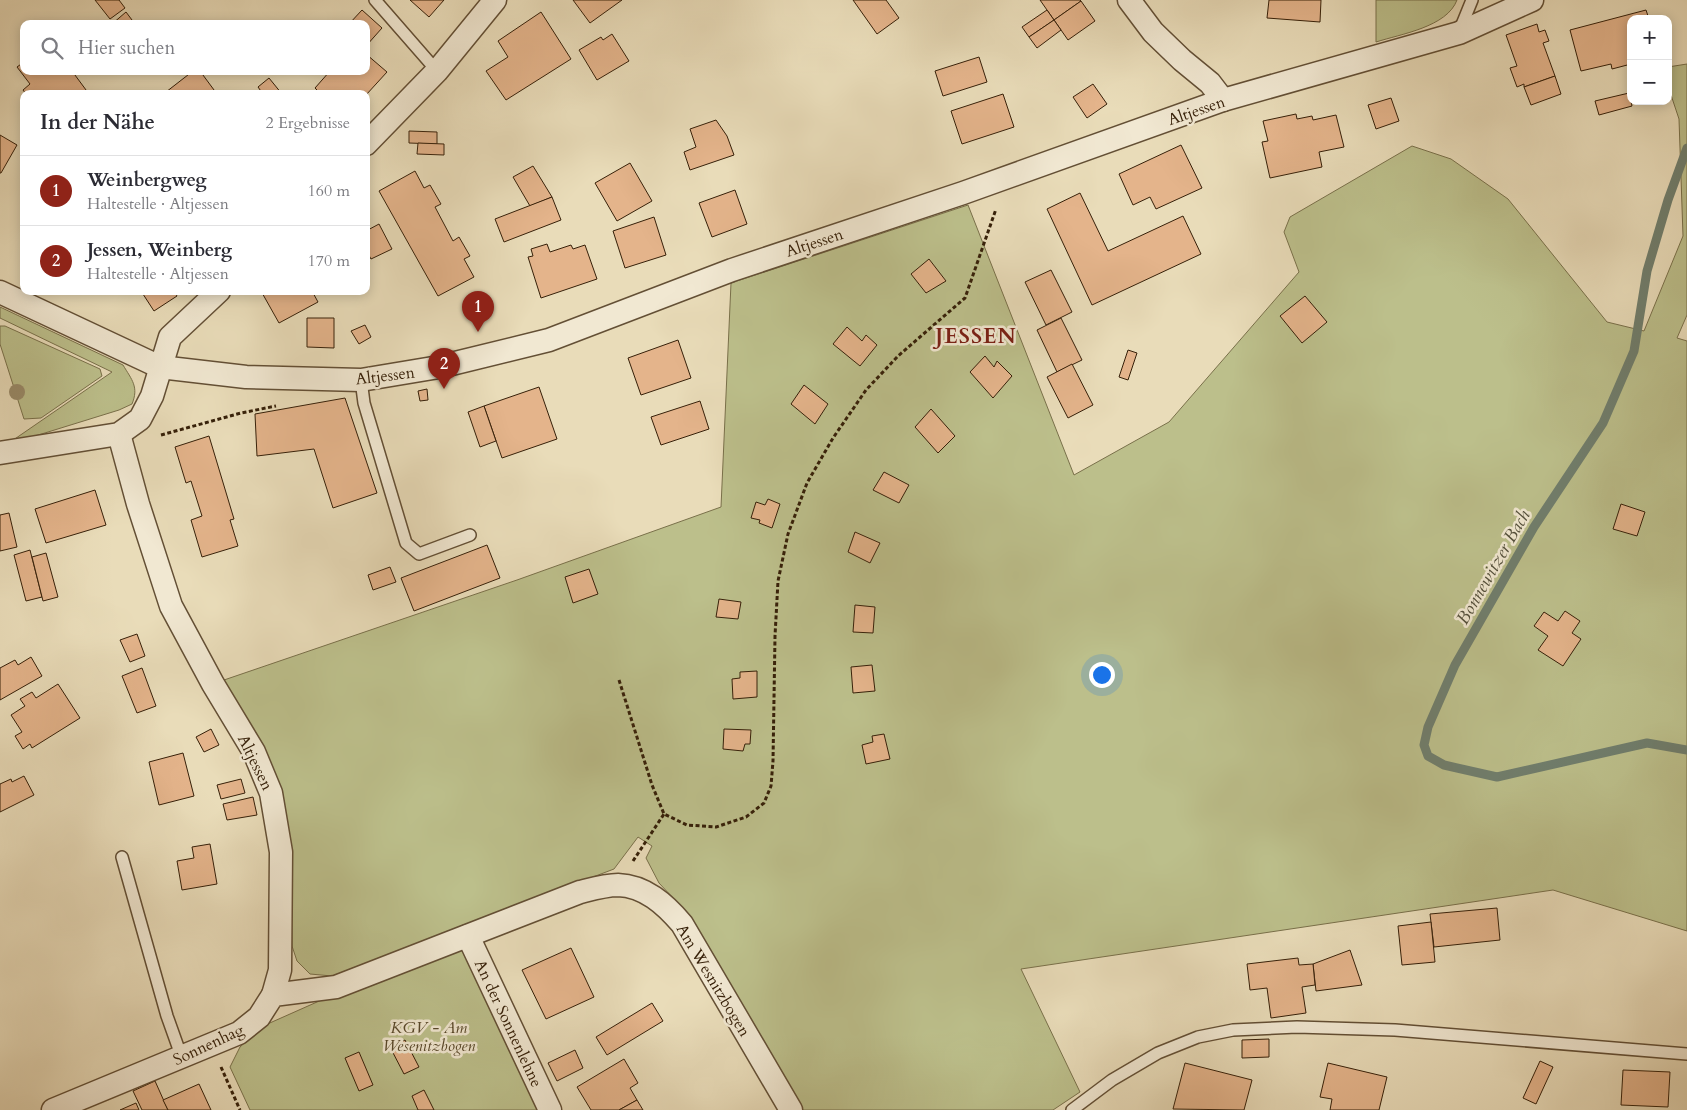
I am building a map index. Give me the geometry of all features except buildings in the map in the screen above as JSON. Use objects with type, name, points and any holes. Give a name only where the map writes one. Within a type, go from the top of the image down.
[{"type":"street","points":[[370,140],[437,71],[495,0]]},
{"type":"street","points":[[1129,0],[1153,32],[1182,60],[1210,82],[1223,100]]},
{"type":"street","name":"Altjessen","points":[[0,292],[160,366],[246,377],[361,380],[439,367],[549,340],[732,270],[1006,177],[1223,100],[1458,33],[1532,0]]},
{"type":"street","points":[[0,452],[119,434],[140,419],[152,396],[170,337],[215,295]]},
{"type":"street","name":"Altjessen","points":[[119,434],[138,504],[171,606],[213,684],[254,752],[272,793],[281,852],[280,963],[273,995]]},
{"type":"street","name":"Am Wesnitzbogen","points":[[468,936],[580,892],[617,885],[642,889],[667,907],[682,924],[790,1110]]},
{"type":"street","points":[[273,995],[336,986],[468,936]]},
{"type":"street","name":"An der Sonnenlehne","points":[[468,936],[550,1110]]},
{"type":"street","name":"Sonnenhag","points":[[53,1110],[238,1034],[259,1017],[273,995]]},
{"type":"lane","points":[[375,0],[437,71]]},
{"type":"lane","points":[[1458,33],[1472,0]]},
{"type":"lane","points":[[361,380],[364,403],[406,543],[418,554],[470,535]]},
{"type":"lane","points":[[122,857],[167,1016],[182,1058]]},
{"type":"lane","points":[[1072,1110],[1112,1080],[1158,1053],[1198,1037],[1233,1030],[1297,1028],[1395,1030],[1687,1054]]},
{"type":"path","points":[[619,680],[652,785],[664,814],[687,825],[716,827],[746,817],[764,804],[771,786],[778,590],[788,534],[807,483],[833,438],[866,390],[898,356],[965,298],[1006,177]]},
{"type":"path","points":[[119,434],[138,441],[241,413],[278,406]]},
{"type":"path","points":[[617,885],[664,814]]},
{"type":"path","points":[[210,1046],[240,1110]]},
{"type":"green space","points":[[1376,0],[1457,0],[1444,17],[1434,23],[1376,42]]},
{"type":"green space","points":[[1687,64],[1687,315],[1677,338],[1687,341],[1687,931],[1553,890],[1021,969],[1080,1092],[1053,1110],[801,1110],[688,914],[659,883],[646,858],[652,846],[638,837],[614,869],[332,976],[310,974],[297,961],[292,946],[291,853],[224,680],[517,580],[721,507],[731,283],[968,205],[1074,475],[1169,422],[1299,272],[1284,232],[1290,217],[1412,146],[1451,159],[1508,199],[1607,322],[1644,331],[1683,236],[1679,119],[1672,98],[1672,66]]},
{"type":"green space","points":[[0,307],[123,365],[132,379],[135,388],[132,404],[119,410],[6,445],[112,372],[0,318]]},
{"type":"green space","points":[[0,326],[5,326],[100,369],[102,376],[41,418],[24,419],[0,344]]},
{"type":"green space","name":"KGV - Am Wesenitzbogen","points":[[462,950],[474,959],[543,1110],[250,1110],[230,1067],[240,1047],[263,1026],[335,994]]},
{"type":"waterway","name":"Bonnewitzer Bach","points":[[1687,148],[1668,200],[1647,271],[1634,351],[1603,423],[1534,527],[1455,665],[1428,727],[1424,745],[1428,756],[1444,765],[1497,777],[1647,743],[1687,750]]},
{"type":"place","name":"Weinbergweg","points":[[478,332]]},
{"type":"place","name":"Jessen, Weinberg","points":[[444,389]]},
{"type":"district","name":"JESSEN","points":[[976,336]]}]
